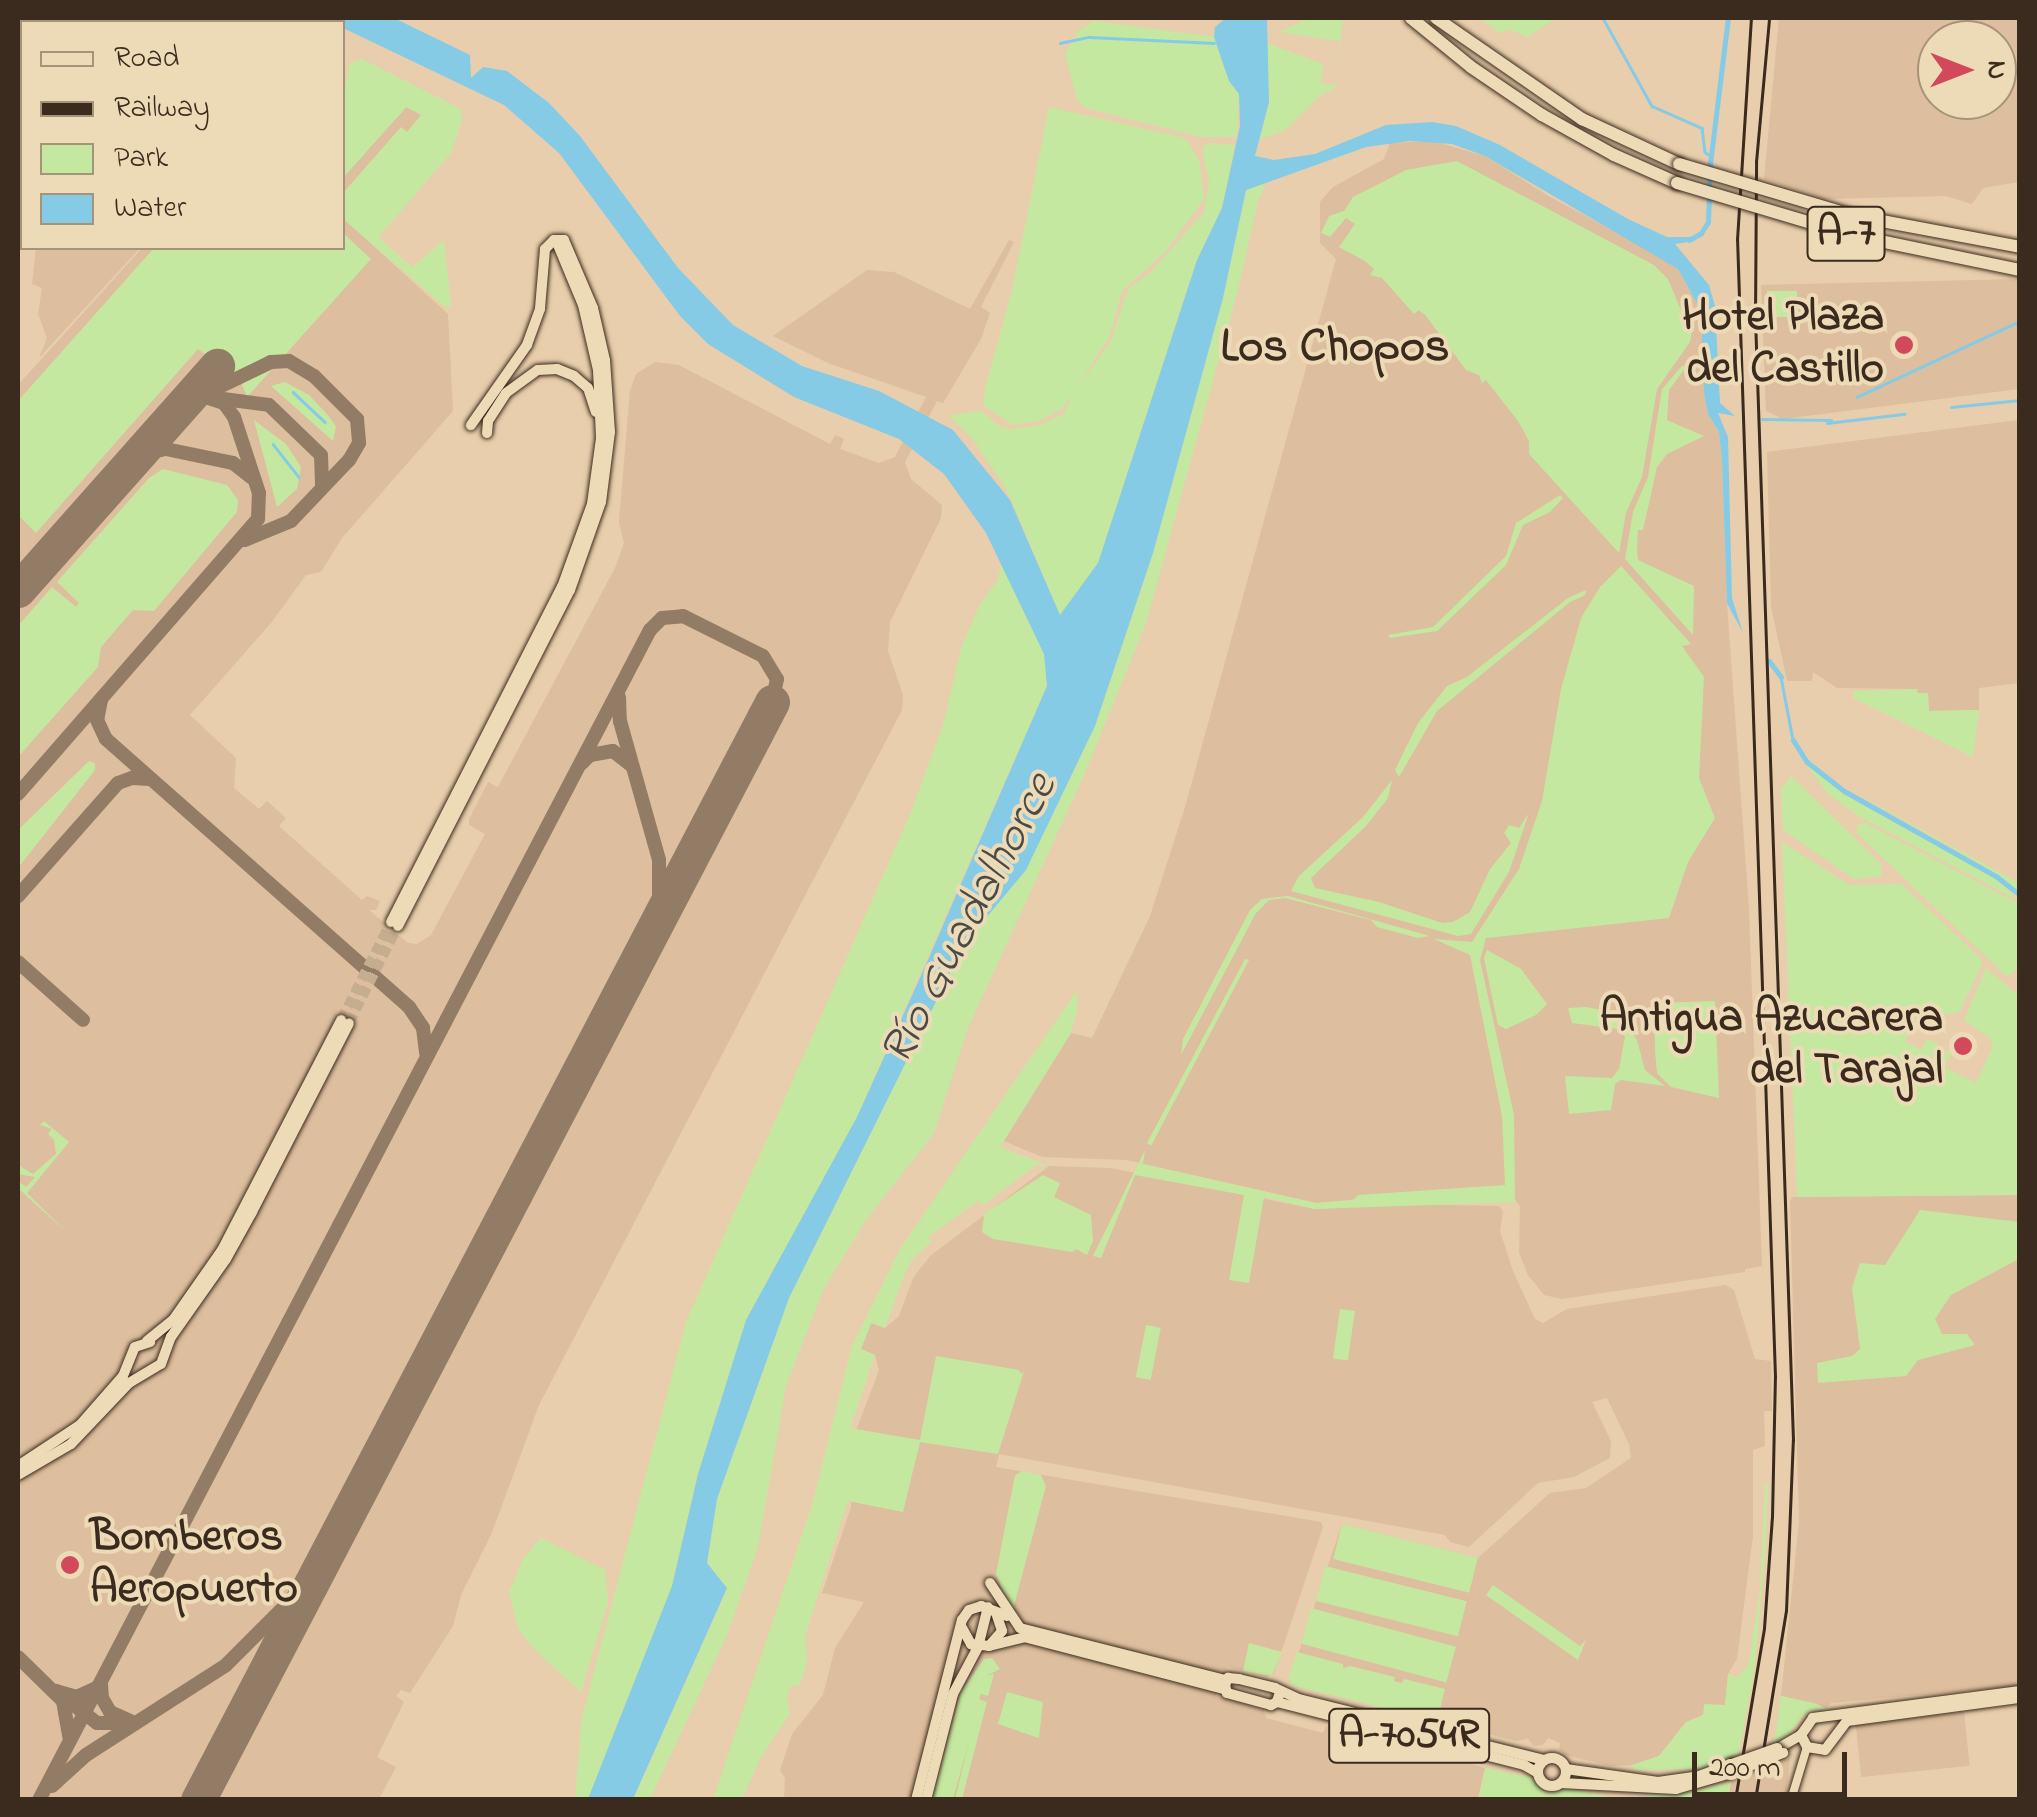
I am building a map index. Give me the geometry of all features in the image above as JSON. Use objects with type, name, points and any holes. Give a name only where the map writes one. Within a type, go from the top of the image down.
[{"type":"highway","name":"A-7","points":[[1411,18],[1542,116],[1677,183],[1851,236],[2020,270]]},
{"type":"highway","name":"A-7","points":[[1436,18],[1582,119],[1679,164],[1854,216],[2020,247]]},
{"type":"main road","points":[[471,425],[527,345],[540,309],[542,259],[550,243],[559,242]]},
{"type":"main road","points":[[559,242],[592,308],[605,360],[610,432],[601,502],[570,590],[395,924],[570,568],[592,504],[601,438],[592,338],[559,242]]},
{"type":"main road","points":[[487,434],[492,414],[513,384],[529,373],[549,368],[568,372],[588,388],[601,438]]},
{"type":"main road","points":[[18,1466],[80,1426],[132,1360],[136,1347],[173,1320],[222,1250],[345,1022],[226,1259],[162,1355],[160,1364],[130,1383],[71,1444],[18,1474]]},
{"type":"main road","points":[[147,1342],[159,1347],[162,1355]]},
{"type":"main road","points":[[132,1360],[140,1370],[148,1372]]},
{"type":"main road","points":[[984,1646],[1002,1631],[990,1583]]},
{"type":"main road","points":[[916,1800],[962,1620],[970,1610],[997,1612],[1026,1630],[1225,1685]]},
{"type":"main road","points":[[926,1800],[954,1694],[984,1646],[997,1612]]},
{"type":"main road","points":[[962,1620],[962,1634],[984,1646],[1024,1637],[1225,1685]]},
{"type":"main road","name":"A-7054R","points":[[1225,1685],[1272,1705],[1279,1697]]},
{"type":"main road","name":"A-7054R","points":[[1808,1745],[1806,1722],[1877,1707],[2020,1691]]},
{"type":"main road","name":"A-7054R","points":[[1279,1697],[1544,1760],[1558,1760],[1566,1768],[1658,1782],[1731,1769]]},
{"type":"main road","name":"A-7054R","points":[[1279,1697],[1524,1765],[1538,1773],[1548,1786],[1582,1781],[1644,1790],[1676,1789],[1783,1749],[1831,1747],[1847,1721],[2020,1698]]},
{"type":"main road","points":[[1827,1719],[1835,1727],[1836,1738]]},
{"type":"main road","points":[[1791,1800],[1808,1745]]},
{"type":"main road","name":"A-7054R","points":[[1538,1773],[1544,1760]]},
{"type":"main road","points":[[1561,1783],[1566,1768]]},
{"type":"shaded area","points":[[98,18],[262,18],[262,20]]},
{"type":"shaded area","points":[[1779,18],[2019,18],[2019,182],[1983,188],[1972,204],[1946,196],[1824,199],[1764,179]]},
{"type":"shaded area","points":[[423,89],[455,142],[368,241],[448,314],[453,411],[342,538],[321,572],[306,575],[271,623],[190,715],[236,758],[234,788],[259,809],[267,801],[286,818],[279,826],[362,900],[367,896],[380,901],[376,910],[369,910],[408,943],[417,944],[431,935],[485,834],[469,825],[469,819],[488,782],[498,787],[615,568],[624,543],[619,522],[630,390],[636,374],[655,362],[679,365],[830,444],[835,435],[844,439],[840,449],[879,463],[895,457],[926,397],[828,363],[773,336],[867,270],[894,272],[970,309],[1009,240],[1014,242],[981,307],[990,313],[981,339],[943,403],[937,401],[905,462],[911,479],[942,505],[941,518],[890,622],[888,651],[903,695],[902,710],[539,1405],[491,1535],[461,1595],[453,1626],[410,1693],[401,1690],[396,1696],[404,1702],[377,1757],[396,1767],[379,1799],[18,1800],[18,385],[140,250],[345,250],[345,175]]},
{"type":"shaded area","points":[[1433,141],[1485,156],[1550,197],[1656,253],[1678,269],[1701,311],[1704,393],[1708,414],[1719,432],[1722,462],[1727,603],[1749,910],[1762,1266],[1745,1272],[1562,1299],[1544,1295],[1528,1275],[1519,1253],[1520,1206],[1505,1186],[1316,1203],[1126,1160],[1042,1157],[1004,1141],[1071,1033],[1092,1038],[1150,916],[1185,807],[1336,259],[1320,243],[1320,202],[1333,187],[1384,159],[1390,143]]},
{"type":"shaded area","points":[[36,250],[138,250],[39,358],[47,338],[38,314],[42,288],[32,284]]},
{"type":"shaded area","points":[[2019,279],[2019,389],[1783,419],[1766,411],[1761,285]]},
{"type":"shaded area","points":[[2019,420],[2019,683],[1979,688],[1979,710],[1929,711],[1928,693],[1917,693],[1917,689],[1837,688],[1813,672],[1812,681],[1787,681],[1771,606],[1767,452]]},
{"type":"shaded area","points":[[1049,1166],[1111,1168],[1315,1209],[1399,1204],[1499,1206],[1503,1211],[1500,1231],[1513,1271],[1535,1319],[1543,1323],[1567,1309],[1725,1285],[1734,1290],[1755,1359],[1771,1361],[1772,1411],[1764,1411],[1765,1446],[1753,1450],[1753,1536],[1737,1659],[1728,1674],[1725,1705],[1686,1722],[1659,1756],[1635,1765],[1610,1766],[1566,1755],[1559,1750],[1560,1743],[1548,1738],[1543,1745],[1534,1746],[1528,1739],[1515,1741],[1289,1681],[1342,1524],[1478,1558],[1550,1493],[1586,1488],[1631,1458],[1629,1444],[1607,1398],[1592,1402],[1611,1441],[1610,1458],[1574,1477],[1538,1483],[1469,1547],[1450,1542],[1445,1535],[999,1454],[996,1467],[1321,1522],[1323,1527],[1274,1674],[1267,1677],[1227,1667],[1216,1696],[1264,1710],[1266,1718],[1323,1733],[1326,1726],[1364,1736],[1363,1743],[1438,1762],[1441,1755],[1485,1768],[1478,1799],[784,1800],[785,1778],[780,1770],[792,1734],[823,1695],[835,1648],[864,1602],[822,1593],[851,1507],[854,1436],[879,1370],[875,1355],[861,1349],[871,1323],[885,1328],[899,1316],[913,1278],[930,1256]]},
{"type":"shaded area","points":[[2019,1195],[2019,1686],[1831,1703],[1826,1708],[1781,1696],[1799,1522],[1792,1197]]},
{"type":"shaded area","points":[[1964,1712],[1970,1766],[1861,1777],[1856,1723]]},
{"type":"shaded area","points":[[1790,1758],[1786,1799],[1728,1799],[1731,1782]]},
{"type":"green space","points":[[1310,18],[1343,18],[1337,74],[1340,41],[1279,32]]},
{"type":"green space","points":[[1479,18],[1557,18],[1527,37],[1509,29],[1501,33]]},
{"type":"green space","points":[[1094,21],[1214,37],[1229,81],[1239,94],[1237,137],[1201,137],[1085,108],[1077,100],[1065,54],[1079,30]]},
{"type":"green space","points":[[1267,43],[1323,64],[1321,84],[1334,85],[1337,78],[1336,87],[1317,98],[1285,130],[1259,140],[1269,102]]},
{"type":"green space","points":[[362,59],[461,109],[462,121],[451,153],[378,237],[412,267],[444,240],[451,306],[445,307],[345,221],[345,191],[401,127],[407,132],[421,115],[406,107],[345,176],[345,87],[350,63]]},
{"type":"green space","points":[[1049,107],[1185,138],[1199,160],[1204,199],[1166,251],[1122,291],[1109,338],[1063,408],[1039,421],[1013,425],[983,405],[1012,290]]},
{"type":"green space","points":[[1210,143],[1235,145],[1222,208],[1197,260],[1098,563],[1060,616],[1008,492],[972,438],[949,416],[980,410],[999,426],[1011,429],[1039,425],[1064,414],[1072,394],[1110,343],[1128,289],[1151,272],[1204,212],[1209,181],[1202,148]]},
{"type":"green space","points":[[1457,161],[1654,265],[1668,279],[1683,315],[1694,318],[1690,342],[1657,389],[1642,477],[1626,513],[1619,553],[1529,454],[1529,441],[1518,421],[1486,380],[1482,383],[1479,375],[1466,370],[1426,316],[1419,310],[1414,314],[1382,278],[1370,275],[1374,269],[1339,247],[1355,224],[1346,218],[1330,237],[1321,233],[1329,216],[1344,211],[1353,197],[1406,170]]},
{"type":"green space","points":[[1266,184],[1258,201],[1238,290],[1146,623],[1085,773],[968,1028],[934,1133],[866,1220],[824,1288],[786,1386],[758,1547],[727,1635],[650,1799],[633,1800],[727,1589],[707,1563],[717,1499],[789,1298],[965,943],[1026,870],[1095,726],[1153,553],[1223,298],[1246,190]]},
{"type":"green space","points":[[345,235],[371,259],[247,397],[240,379],[198,349],[36,533],[18,515],[18,401],[152,250],[345,250]]},
{"type":"green space","points":[[1767,291],[1797,291],[1797,317],[1767,317]]},
{"type":"green space","points":[[1682,366],[1687,366],[1669,390],[1667,420],[1704,436],[1667,454],[1657,467],[1643,530],[1638,530],[1637,550],[1638,560],[1694,586],[1693,635],[1625,559],[1633,512],[1648,477],[1662,389]]},
{"type":"green space","points":[[285,382],[309,395],[326,413],[336,426],[333,441],[271,386]]},
{"type":"green space","points":[[254,420],[286,444],[301,467],[297,489],[277,507]]},
{"type":"green space","points":[[163,469],[227,485],[238,500],[237,512],[154,611],[133,610],[101,647],[98,667],[18,757],[18,626],[52,587],[76,607],[79,603],[57,582],[149,478]]},
{"type":"green space","points":[[1560,495],[1563,498],[1550,512],[1523,525],[1506,565],[1437,631],[1390,638],[1388,635],[1433,627],[1506,556],[1516,523]]},
{"type":"green space","points":[[1001,563],[1044,654],[1047,686],[857,1117],[746,1320],[698,1474],[672,1586],[588,1799],[575,1800],[581,1721],[686,1322],[911,812],[944,722],[961,647],[981,602],[998,580]]},
{"type":"green space","points":[[1621,566],[1691,644],[1682,646],[1704,677],[1699,778],[1715,818],[1688,862],[1669,918],[1486,938],[1480,960],[1514,1115],[1515,1202],[1315,1209],[1264,1197],[1249,1283],[1229,1280],[1244,1195],[1135,1175],[1101,1258],[1093,1256],[1145,1150],[1143,1164],[1316,1203],[1353,1200],[1358,1195],[1505,1185],[1502,1116],[1470,955],[1434,939],[1472,942],[1519,869],[1542,801],[1561,689],[1581,618],[1600,587]]},
{"type":"green space","points":[[1586,590],[1585,595],[1570,602],[1437,711],[1399,777],[1395,770],[1418,723],[1447,686],[1467,677],[1568,598]]},
{"type":"green space","points":[[1917,689],[1918,693],[1928,693],[1929,711],[1979,710],[1973,757],[1853,698],[1854,691]]},
{"type":"green space","points":[[1799,754],[1845,795],[1996,878],[2019,901],[1860,817],[1828,794]]},
{"type":"green space","points":[[89,761],[95,763],[95,770],[18,868],[18,830]]},
{"type":"green space","points":[[1791,776],[1881,864],[1882,876],[1854,879],[1783,830],[1781,789]]},
{"type":"green space","points":[[1392,780],[1388,798],[1366,826],[1311,878],[1315,888],[1379,902],[1442,923],[1453,922],[1470,912],[1490,869],[1511,843],[1504,833],[1509,825],[1519,828],[1529,813],[1509,872],[1471,934],[1458,936],[1291,891],[1299,876],[1363,817]]},
{"type":"green space","points":[[1848,788],[2019,883],[2019,892],[1999,875]]},
{"type":"green space","points":[[1865,823],[2019,904],[2019,965],[2012,974],[2006,976],[1857,833],[1857,825]]},
{"type":"green space","points":[[1782,842],[1849,885],[1902,884],[1981,959],[1982,965],[1959,1012],[1948,1015],[1926,1007],[1916,1017],[1905,1013],[1901,1023],[1911,1028],[1905,1042],[1921,1049],[1927,1039],[1938,1044],[1932,1058],[1941,1063],[1948,1049],[1952,1051],[1945,1068],[1976,1083],[1992,1048],[1991,1039],[1964,1020],[1986,968],[2019,996],[2019,1195],[1797,1197]]},
{"type":"green space","points":[[1288,896],[1430,936],[1418,938],[1377,927],[1371,920],[1285,898],[1269,900],[1256,913],[1181,1055],[1183,1039],[1250,910],[1262,899]]},
{"type":"green space","points":[[1487,950],[1521,969],[1547,1004],[1536,1015],[1506,1029],[1498,1025],[1484,958]]},
{"type":"green space","points":[[1245,959],[1249,960],[1151,1146],[1147,1143]]},
{"type":"green space","points":[[1077,990],[1077,1012],[1071,1033],[1000,1147],[1049,1166],[1036,1165],[983,1205],[978,1201],[928,1237],[931,1242],[911,1261],[885,1328],[871,1323],[861,1349],[875,1355],[850,1428],[920,1440],[936,1356],[1019,1370],[1021,1374],[1024,1371],[998,1454],[920,1442],[903,1512],[848,1501],[805,1636],[807,1662],[800,1685],[791,1686],[787,1696],[790,1713],[760,1759],[742,1799],[713,1799],[813,1502],[852,1346],[900,1249]]},
{"type":"green space","points":[[1715,1001],[1719,1098],[1671,1087],[1657,1073],[1655,1051],[1654,1003]]},
{"type":"green space","points":[[1568,1008],[1609,1011],[1626,1022],[1637,1040],[1645,1070],[1665,1086],[1621,1080],[1615,1084],[1611,1110],[1569,1114],[1565,1076],[1612,1078],[1619,1069],[1625,1037],[1618,1029],[1572,1023]]},
{"type":"green space","points":[[44,1121],[69,1142],[27,1193],[65,1231],[18,1188],[18,1181],[26,1187],[35,1177],[18,1174],[18,1165],[33,1174],[56,1154],[54,1140],[48,1134],[52,1129],[40,1125]]},
{"type":"green space","points":[[1043,1175],[1060,1183],[1054,1197],[1091,1215],[1093,1241],[1087,1255],[1076,1249],[1072,1252],[993,1239],[982,1232],[984,1214]]},
{"type":"green space","points":[[1920,1210],[2019,1222],[2019,1259],[1951,1295],[1935,1319],[1942,1334],[1967,1334],[1975,1345],[1918,1360],[1906,1376],[1818,1383],[1817,1363],[1852,1356],[1860,1349],[1852,1288],[1860,1263],[1885,1265]]},
{"type":"green space","points":[[1340,1309],[1355,1311],[1348,1361],[1333,1359]]},
{"type":"green space","points":[[1146,1325],[1161,1328],[1151,1380],[1136,1377]]},
{"type":"green space","points":[[1023,1471],[1041,1475],[1046,1486],[1012,1613],[996,1574],[1015,1475]]},
{"type":"green space","points":[[1765,1484],[1765,1555],[1754,1673],[1738,1756],[1701,1769],[1635,1770],[1632,1765],[1659,1756],[1686,1722],[1703,1716],[1704,1704],[1725,1705],[1728,1674],[1737,1677],[1748,1666],[1760,1591]]},
{"type":"green space","points":[[1342,1524],[1478,1558],[1469,1593],[1333,1559]]},
{"type":"green space","points":[[541,1538],[605,1570],[608,1602],[581,1692],[518,1629],[509,1592],[523,1559]]},
{"type":"green space","points":[[1325,1566],[1467,1601],[1458,1636],[1316,1601]]},
{"type":"green space","points":[[1493,1585],[1580,1646],[1586,1640],[1578,1660],[1486,1595]]},
{"type":"green space","points":[[1311,1608],[1456,1647],[1446,1683],[1301,1644]]},
{"type":"green space","points":[[1249,1643],[1282,1652],[1272,1676],[1243,1671]]},
{"type":"green space","points":[[1297,1652],[1343,1664],[1343,1668],[1350,1666],[1395,1677],[1394,1681],[1402,1683],[1404,1679],[1445,1689],[1437,1721],[1294,1686],[1288,1678]]},
{"type":"green space","points":[[992,1658],[1000,1669],[986,1676],[994,1674],[988,1696],[981,1694],[979,1699],[987,1702],[962,1799],[955,1799],[970,1738],[953,1799],[932,1799],[961,1692],[984,1659]]},
{"type":"green space","points":[[1007,1692],[1043,1702],[1039,1738],[998,1724]]},
{"type":"green space","points":[[1781,1696],[1835,1712],[1818,1709],[1804,1714],[1787,1737],[1774,1743]]},
{"type":"green space","points":[[1485,1768],[1531,1777],[1547,1794],[1570,1788],[1619,1799],[1478,1800]]},
{"type":"green space","points":[[1731,1782],[1728,1799],[1646,1800],[1648,1794],[1682,1793]]},
{"type":"water","name":"Río Guadalhorce","points":[[320,18],[394,18],[470,55],[471,78],[483,67],[507,71],[549,103],[580,136],[678,268],[733,325],[802,366],[879,391],[953,430],[1010,500],[1060,615],[1098,563],[1197,260],[1222,208],[1240,126],[1239,94],[1229,81],[1214,37],[1215,27],[1226,18],[1267,18],[1269,102],[1255,156],[1274,160],[1315,154],[1386,125],[1432,122],[1456,126],[1500,145],[1628,219],[1667,237],[1692,237],[1695,241],[1675,244],[1709,285],[1715,306],[1720,403],[1735,416],[1718,413],[1728,437],[1732,598],[1743,633],[1727,603],[1722,462],[1719,432],[1708,414],[1704,393],[1701,311],[1678,269],[1485,156],[1452,144],[1410,141],[1366,147],[1246,190],[1223,298],[1153,553],[1095,726],[1026,870],[965,943],[789,1298],[717,1499],[707,1563],[727,1588],[633,1799],[588,1799],[672,1586],[698,1474],[746,1320],[857,1117],[924,969],[1047,686],[1044,654],[986,533],[944,474],[899,439],[794,397],[708,344],[680,316],[559,153],[504,105],[345,29],[345,20]]},
{"type":"waterway","points":[[1603,18],[1652,106],[1702,128],[1705,152],[1711,156]]},
{"type":"waterway","points":[[1689,240],[1701,233],[1708,222],[1710,164],[1728,18]]},
{"type":"waterway","points":[[1060,43],[1089,37],[1214,43]]},
{"type":"waterway","points":[[1857,397],[2020,321]]},
{"type":"waterway","points":[[293,392],[325,422]]},
{"type":"waterway","points":[[1951,407],[2020,400]]},
{"type":"waterway","points":[[1827,423],[1904,414]]},
{"type":"waterway","points":[[1762,419],[1831,420]]},
{"type":"waterway","points":[[273,444],[299,477]]},
{"type":"waterway","points":[[1769,661],[1781,677]]},
{"type":"waterway","points":[[1781,677],[1793,740]]},
{"type":"waterway","points":[[1793,740],[1807,762],[1844,791],[1997,877],[2020,895]]},
{"type":"taxiway","points":[[182,405],[271,362],[289,361],[314,376],[357,419],[359,443],[349,460],[291,521],[245,540]]},
{"type":"taxiway","points":[[18,794],[258,519],[259,493],[234,417],[224,403],[209,398]]},
{"type":"taxiway","points":[[216,398],[269,405],[321,455],[322,486]]},
{"type":"taxiway","points":[[137,456],[166,449],[233,463],[251,477]]},
{"type":"taxiway","points":[[39,1800],[650,630],[662,618],[683,616],[763,656],[777,679],[772,702]]},
{"type":"taxiway","points":[[619,697],[620,721],[659,860],[659,899],[645,943]]},
{"type":"taxiway","points":[[101,700],[97,720],[106,739],[409,1007],[423,1028],[426,1053]]},
{"type":"taxiway","points":[[582,763],[590,755],[613,751],[631,765]]},
{"type":"taxiway","points":[[18,896],[118,783],[132,778],[150,779]]},
{"type":"taxiway","points":[[18,962],[83,1020]]},
{"type":"taxiway","points":[[52,1786],[86,1755],[226,1665],[300,1591],[340,1525]]},
{"type":"taxiway","points":[[18,1657],[63,1701],[69,1736]]},
{"type":"taxiway","points":[[101,1684],[102,1698],[110,1712],[130,1721]]},
{"type":"taxiway","points":[[96,1688],[77,1697],[56,1691],[97,1723],[129,1723]]},
{"type":"runway","points":[[18,590],[217,366]]},
{"type":"runway","points":[[198,1800],[772,702]]},
{"type":"tunnel","points":[[341,1020],[391,922]]},
{"type":"tunnel","points":[[349,1023],[398,926]]},
{"type":"railway","points":[[1735,1800],[1764,1628],[1772,1517],[1775,1377],[1737,240],[1751,18]]},
{"type":"railway","points":[[1755,1800],[1786,1611],[1793,1440],[1755,319],[1756,162],[1769,18]]},
{"type":"place","name":"Hotel Plaza del Castillo","points":[[1904,345]]},
{"type":"place","name":"Antigua Azucarera del Tarajal","points":[[1963,1046]]},
{"type":"place","name":"Bomberos Aeropuerto","points":[[70,1565]]},
{"type":"district","name":"Los Chopos","points":[[1335,349]]}]
